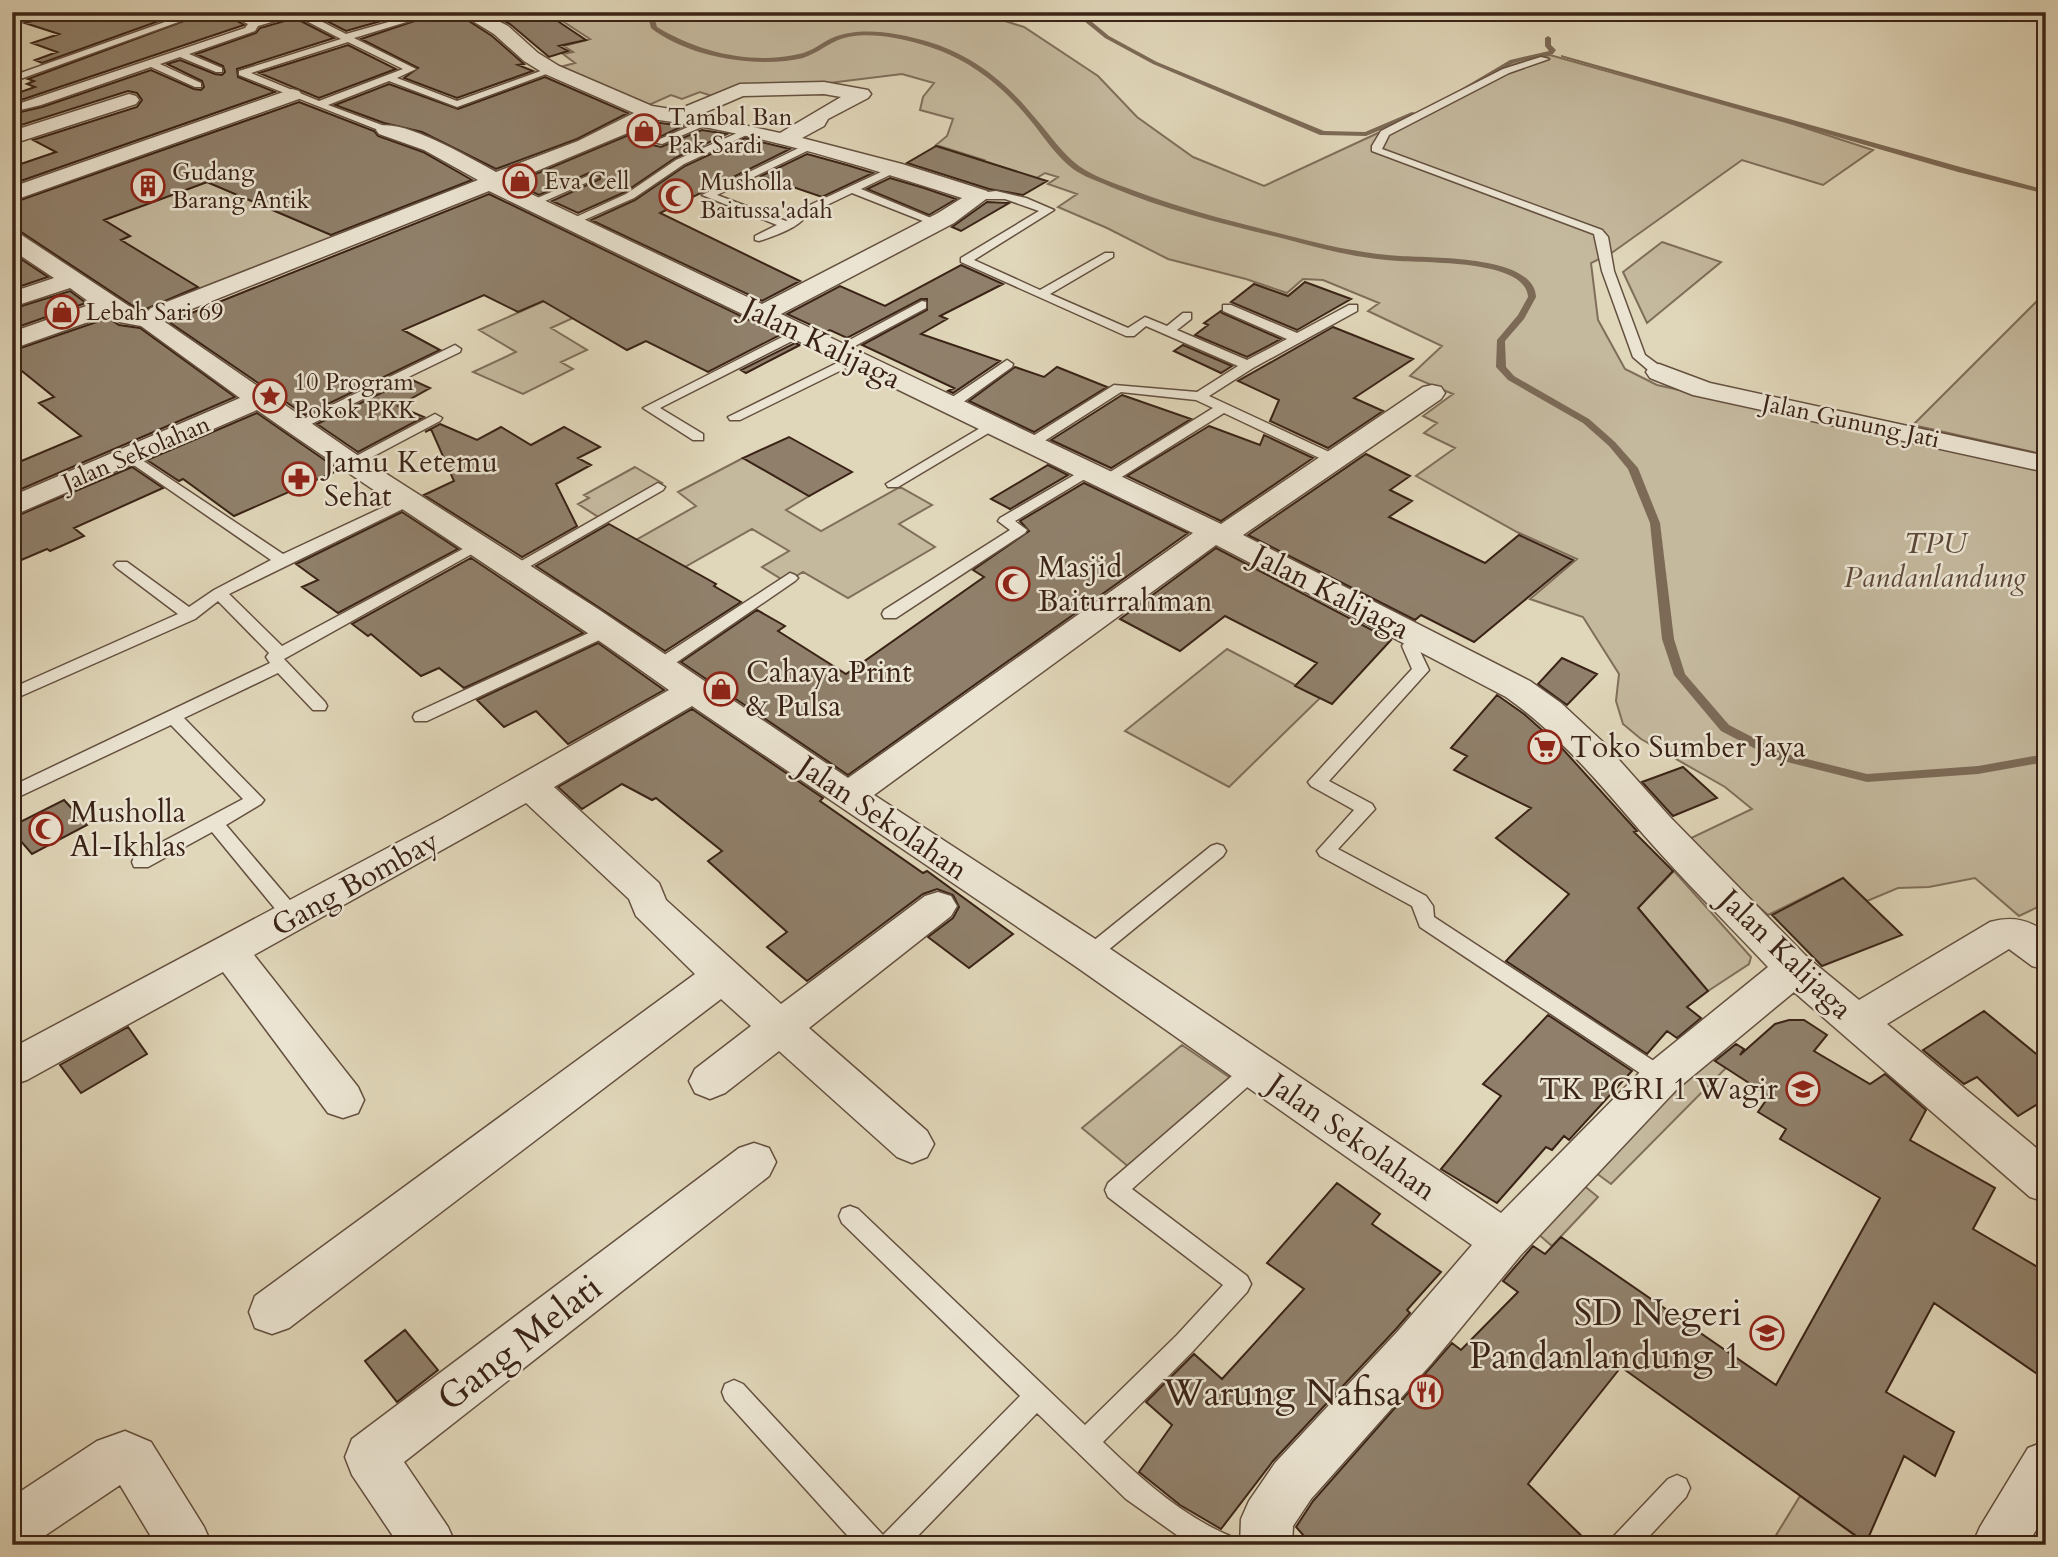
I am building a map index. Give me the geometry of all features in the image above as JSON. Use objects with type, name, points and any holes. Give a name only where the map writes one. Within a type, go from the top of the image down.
[{"type":"street","points":[[12,19],[34,12]]},
{"type":"street","points":[[467,12],[501,30],[531,57],[552,70],[648,112],[679,116],[809,146],[979,196]]},
{"type":"street","points":[[679,116],[740,90],[824,88],[861,94],[819,116],[817,122],[783,140]]},
{"type":"street","points":[[12,194],[292,94]]},
{"type":"street","points":[[12,138],[129,100]]},
{"type":"street","points":[[12,239],[23,256],[71,280],[128,317],[153,320],[160,313],[629,126],[648,112]]},
{"type":"street","name":"Jalan Kalijaga","points":[[386,130],[431,146],[531,203],[1219,534],[1518,689],[1549,711],[1592,751],[1657,827],[1794,969],[2046,1183]]},
{"type":"street","points":[[762,314],[937,223],[979,196]]},
{"type":"street","points":[[12,300],[71,280]]},
{"type":"street","points":[[12,341],[112,305]]},
{"type":"street","name":"Jalan Sekolahan","points":[[153,320],[153,325],[296,426],[515,569],[658,667],[714,701],[849,795],[956,892],[1089,955],[1504,1241]]},
{"type":"street","name":"Jalan Gunung Jati","points":[[1658,372],[1702,389],[2046,464]]},
{"type":"street","points":[[849,795],[1136,586],[1335,460],[1432,393]]},
{"type":"street","name":"Jalan Sekolahan","points":[[12,507],[259,400]]},
{"type":"street","name":"Gang Bombay","points":[[12,1068],[230,952],[530,786],[714,701]]},
{"type":"street","points":[[530,786],[646,893],[649,906],[722,976],[912,1144]]},
{"type":"street","points":[[710,1081],[956,892]]},
{"type":"street","points":[[1856,1022],[2004,933],[2022,935],[2046,955]]},
{"type":"street","points":[[230,952],[343,1100]]},
{"type":"street","points":[[1261,1544],[1267,1520],[1293,1481],[1415,1347],[1504,1241],[1662,1077],[1794,969]]},
{"type":"street","points":[[272,1312],[722,976]]},
{"type":"street","name":"Gang Melati","points":[[430,1545],[370,1457],[754,1162]]},
{"type":"street","points":[[12,1527],[115,1459],[125,1456],[133,1460],[186,1545]]},
{"type":"street","points":[[1998,1545],[2046,1466]]},
{"type":"lane","points":[[12,79],[202,12]]},
{"type":"lane","points":[[227,12],[255,24]]},
{"type":"lane","points":[[12,94],[37,103],[295,12],[411,69],[318,105]]},
{"type":"lane","points":[[386,130],[242,73],[435,12]]},
{"type":"lane","points":[[179,52],[219,70]]},
{"type":"lane","points":[[1544,59],[1506,71],[1385,133],[1377,151],[1598,232],[1602,237],[1608,271],[1639,357],[1658,372]]},
{"type":"lane","points":[[150,63],[198,85]]},
{"type":"lane","points":[[389,78],[454,104],[552,70]]},
{"type":"lane","points":[[12,109],[32,102]]},
{"type":"lane","points":[[658,142],[706,122]]},
{"type":"lane","points":[[571,222],[631,196],[680,162],[748,132]]},
{"type":"lane","points":[[787,225],[708,195],[809,146]]},
{"type":"lane","points":[[759,238],[800,218],[801,213],[894,169]]},
{"type":"lane","points":[[531,203],[594,177]]},
{"type":"lane","points":[[851,189],[937,223]]},
{"type":"lane","points":[[979,196],[991,193],[1002,195],[1048,210],[965,260],[1042,293],[1093,320],[1130,333],[1145,321],[1248,365]]},
{"type":"lane","points":[[1042,293],[1109,254]]},
{"type":"lane","points":[[735,417],[846,354],[922,305]]},
{"type":"lane","points":[[1199,396],[1248,365],[1353,307]]},
{"type":"lane","points":[[1227,308],[1299,339]]},
{"type":"lane","points":[[1169,330],[1187,316]]},
{"type":"lane","points":[[698,437],[650,408],[800,332]]},
{"type":"lane","points":[[296,426],[455,349]]},
{"type":"lane","points":[[950,405],[1007,363]]},
{"type":"lane","points":[[1030,444],[1119,388],[1199,396],[1335,460]]},
{"type":"lane","points":[[890,614],[1020,530],[1005,521],[1098,476],[1224,407]]},
{"type":"lane","points":[[351,463],[435,418]]},
{"type":"lane","points":[[892,484],[992,425]]},
{"type":"lane","points":[[130,456],[282,560]]},
{"type":"lane","points":[[515,569],[658,487]]},
{"type":"lane","points":[[12,695],[189,615],[219,593],[282,560],[408,501]]},
{"type":"lane","points":[[12,794],[173,717],[479,546]]},
{"type":"lane","points":[[122,565],[189,615]]},
{"type":"lane","points":[[658,667],[790,578]]},
{"type":"lane","points":[[219,593],[319,706]]},
{"type":"lane","points":[[421,717],[606,630]]},
{"type":"lane","points":[[1419,637],[1410,646],[1421,670],[1317,782],[1366,809],[1325,850],[1419,901],[1424,906],[1423,915],[1427,922],[1662,1077]]},
{"type":"lane","points":[[141,862],[255,800],[173,717]]},
{"type":"lane","points":[[214,823],[293,917]]},
{"type":"lane","points":[[1089,955],[1216,850]]},
{"type":"lane","points":[[1085,1442],[1185,1343],[1239,1284],[1116,1190],[1254,1069]]},
{"type":"lane","points":[[850,1216],[1135,1490],[1205,1539],[1221,1545]]},
{"type":"lane","points":[[734,1392],[874,1545]]},
{"type":"lane","points":[[891,1545],[1037,1396]]},
{"type":"lane","points":[[1623,1545],[1677,1488]]},
{"type":"green space","name":"TPU Pandanlandung","points":[[572,12],[977,12],[1024,27],[1098,76],[1137,117],[1193,157],[1264,186],[1434,107],[1515,64],[1550,55],[1793,124],[1873,150],[1823,185],[1742,160],[1613,252],[1591,263],[1598,320],[1625,369],[1657,385],[2046,472],[2046,850],[2039,853],[2046,859],[2046,903],[2019,916],[1975,878],[1929,887],[1898,888],[1867,901],[1843,878],[1768,915],[1691,847],[1689,839],[1752,809],[1725,787],[1641,739],[1623,724],[1616,701],[1619,674],[1583,617],[1530,599],[1577,559],[1517,532],[1416,476],[1455,448],[1424,433],[1437,423],[1423,416],[1453,394],[1410,376],[1442,346],[1368,311],[1379,303],[1323,280],[1303,279],[1287,293],[1246,279],[1168,259],[1058,207],[1077,194],[1048,184],[1058,177],[1045,173],[1035,179],[970,168],[984,160],[936,145],[947,136],[953,119],[920,110],[923,97],[934,83],[902,74],[715,97],[700,92],[682,99],[671,95],[649,105],[560,67],[575,63],[563,54],[573,52],[564,46],[590,39],[564,22],[581,17]]},
{"type":"green space","points":[[207,182],[336,237],[141,315],[58,262],[130,236],[104,220]]},
{"type":"green space","points":[[1662,242],[1721,262],[1647,323],[1623,272]]},
{"type":"green space","points":[[551,298],[573,318],[551,328],[587,350],[561,362],[573,369],[523,394],[473,372],[516,352],[479,330]]},
{"type":"green space","points":[[2038,300],[2046,303],[2046,455],[1913,425]]},
{"type":"green space","points":[[743,458],[809,496],[786,510],[821,531],[900,487],[932,505],[899,524],[935,547],[848,598],[803,572],[786,582],[762,567],[789,551],[752,529],[618,605],[610,599],[595,607],[558,584],[696,506],[678,492]]},
{"type":"green space","points":[[635,467],[662,483],[600,518],[578,504],[589,498],[584,495]]},
{"type":"green space","points":[[1227,649],[1320,698],[1229,787],[1125,731]]},
{"type":"green space","points":[[1674,871],[1751,957],[1749,964],[1708,991],[1638,908]]},
{"type":"green space","points":[[1182,1045],[1232,1079],[1130,1168],[1082,1128]]},
{"type":"green space","points":[[1711,1058],[1726,1068],[1611,1184],[1592,1170]]},
{"type":"green space","points":[[1582,1184],[1598,1197],[1552,1246],[1537,1233]]},
{"type":"green space","points":[[1800,1496],[1868,1545],[1770,1545]]},
{"type":"building","points":[[45,12],[184,12],[42,63],[35,60],[57,52],[32,43],[59,34],[25,23],[41,19]]},
{"type":"building","points":[[208,12],[221,12],[244,25],[12,103],[12,95],[35,87],[27,84],[34,81],[28,79]]},
{"type":"building","points":[[309,12],[413,12],[346,31]]},
{"type":"building","points":[[441,12],[455,12],[492,36],[524,64],[518,65],[533,71],[457,98],[404,78],[418,68],[361,39]]},
{"type":"building","points":[[487,12],[544,12],[586,40],[559,46],[568,51],[549,57],[510,24]]},
{"type":"building","points":[[295,18],[334,38],[237,69],[238,77],[275,92],[12,184],[12,167],[56,152],[33,140],[137,107],[142,100],[137,93],[128,91],[12,128],[12,114],[42,107],[151,70],[201,90],[204,87],[202,81],[167,64],[180,60],[222,75],[225,72],[223,66],[196,54],[256,33],[260,28]]},
{"type":"building","points":[[348,45],[396,69],[319,98],[259,73]]},
{"type":"building","points":[[545,77],[628,113],[577,139],[496,169],[422,132],[384,123],[335,105],[389,84],[458,109]]},
{"type":"building","points":[[299,102],[423,152],[472,180],[331,235],[207,182],[104,220],[130,236],[121,240],[198,287],[146,309],[136,308],[21,232],[12,230],[12,203]]},
{"type":"building","points":[[653,122],[683,126],[651,141],[652,145],[661,147],[702,130],[727,134],[675,158],[625,192],[578,213],[552,201],[600,179],[600,174],[589,173],[539,195],[514,183],[643,129]]},
{"type":"building","points":[[745,138],[790,149],[660,213],[800,281],[762,301],[591,220],[635,200],[685,166]]},
{"type":"building","points":[[936,146],[1047,181],[1023,195],[989,189],[907,163]]},
{"type":"building","points":[[807,154],[873,173],[822,197],[761,176]]},
{"type":"building","points":[[890,178],[956,199],[929,215],[867,189]]},
{"type":"building","points":[[489,194],[780,335],[708,372],[646,341],[627,350],[543,301],[518,312],[484,295],[403,330],[440,350],[305,415],[169,322]]},
{"type":"building","points":[[987,202],[1009,203],[961,231],[952,227]]},
{"type":"building","points":[[12,253],[48,277],[12,289]]},
{"type":"building","points":[[961,265],[1003,284],[940,316],[947,319],[921,334],[1000,361],[953,393],[948,391],[954,388],[862,345],[927,310],[927,299],[921,299],[847,338],[830,330],[826,332],[787,314],[840,286],[885,306]]},
{"type":"building","points":[[1305,282],[1351,299],[1297,330],[1231,302],[1254,284],[1288,296]]},
{"type":"building","points":[[70,291],[86,303],[12,329],[12,309]]},
{"type":"building","points":[[1221,311],[1281,339],[1247,357],[1195,335],[1208,325],[1204,323]]},
{"type":"building","points":[[108,318],[119,325],[140,328],[235,397],[12,493],[12,465],[81,436],[39,403],[54,397],[12,363],[12,351]]},
{"type":"building","points":[[1333,327],[1413,359],[1354,398],[1383,411],[1328,448],[1270,421],[1279,400],[1238,381]]},
{"type":"building","points":[[795,343],[800,345],[746,373],[741,370]]},
{"type":"building","points":[[1183,345],[1232,366],[1221,373],[1174,351]]},
{"type":"building","points":[[1015,367],[1044,377],[1057,367],[1107,387],[1034,432],[969,401]]},
{"type":"building","points":[[410,379],[430,388],[398,406],[424,417],[358,452],[317,424]]},
{"type":"building","points":[[1122,395],[1191,419],[1111,468],[1051,440]]},
{"type":"building","points":[[257,413],[339,470],[234,516],[183,479],[179,481],[147,460]]},
{"type":"building","points":[[440,424],[477,440],[501,427],[531,445],[564,427],[600,447],[578,458],[591,465],[556,484],[577,526],[522,557],[424,495],[454,481],[431,429],[425,432]]},
{"type":"building","points":[[1209,426],[1260,445],[1264,435],[1313,458],[1221,521],[1127,476]]},
{"type":"building","points":[[789,437],[852,472],[809,496],[743,458]]},
{"type":"building","points":[[1366,454],[1410,476],[1390,490],[1412,501],[1389,517],[1485,563],[1519,535],[1573,560],[1474,642],[1421,615],[1415,620],[1248,535]]},
{"type":"building","points":[[1048,465],[1068,475],[1010,509],[991,499]]},
{"type":"building","points":[[132,467],[163,488],[74,528],[84,536],[12,564],[12,518]]},
{"type":"building","points":[[1084,483],[1188,533],[848,775],[681,662],[757,610],[785,626],[778,631],[846,674],[984,577],[973,570],[1029,531],[1020,521]]},
{"type":"building","points":[[402,512],[458,549],[338,613],[302,587],[318,580],[296,564]]},
{"type":"building","points":[[609,524],[716,584],[714,586],[741,602],[665,651],[536,566]]},
{"type":"building","points":[[1216,548],[1391,640],[1332,704],[1295,686],[1317,663],[1225,616],[1180,651],[1120,619]]},
{"type":"building","points":[[471,558],[583,633],[464,688],[439,668],[421,676],[371,634],[368,636],[352,624]]},
{"type":"building","points":[[598,643],[664,690],[568,744],[536,711],[504,727],[477,700]]},
{"type":"building","points":[[1562,658],[1597,674],[1567,705],[1538,684]]},
{"type":"building","points":[[1497,695],[1524,714],[1560,746],[1637,831],[1634,832],[1673,871],[1638,908],[1708,991],[1687,1007],[1701,1018],[1677,1038],[1667,1031],[1647,1054],[1506,961],[1569,894],[1496,838],[1531,808],[1454,770],[1467,756],[1451,748]]},
{"type":"building","points":[[692,709],[823,798],[820,801],[923,873],[927,871],[1013,934],[969,968],[928,937],[953,918],[959,907],[953,895],[937,889],[923,894],[807,981],[767,947],[787,932],[708,861],[722,851],[656,798],[652,800],[622,784],[582,809],[558,787]]},
{"type":"building","points":[[1683,767],[1717,798],[1673,816],[1642,782]]},
{"type":"building","name":"Musholla Al-Ikhlas","points":[[64,800],[87,825],[32,854],[12,831],[12,826]]},
{"type":"building","points":[[1843,878],[1902,935],[1822,966],[1772,915]]},
{"type":"building","points":[[1984,1011],[2046,1062],[2046,1099],[2018,1116],[1977,1077],[1964,1084],[1923,1050]]},
{"type":"building","points":[[1548,1015],[1632,1071],[1569,1140],[1564,1136],[1552,1150],[1546,1147],[1497,1203],[1441,1169],[1501,1096],[1483,1084]]},
{"type":"building","points":[[1804,1020],[1827,1035],[1814,1051],[1870,1084],[1885,1074],[1926,1110],[1910,1140],[1995,1188],[1973,1229],[2046,1272],[2046,1380],[1934,1303],[1886,1392],[1954,1432],[1935,1476],[1904,1456],[1866,1543],[1621,1367],[1528,1484],[1591,1545],[1312,1545],[1296,1527],[1313,1501],[1452,1343],[1461,1350],[1518,1292],[1503,1281],[1533,1246],[1545,1254],[1561,1237],[1776,1385],[1880,1198],[1780,1139],[1786,1129],[1758,1112],[1769,1096],[1715,1061],[1736,1044],[1744,1049],[1740,1055],[1775,1024]]},
{"type":"building","points":[[128,1027],[147,1054],[81,1093],[60,1065]]},
{"type":"building","points":[[1337,1183],[1380,1214],[1372,1224],[1441,1272],[1407,1310],[1410,1313],[1396,1329],[1273,1461],[1221,1529],[1180,1505],[1139,1472],[1172,1425],[1146,1402],[1194,1354],[1222,1379],[1304,1289],[1267,1263]]},
{"type":"building","points":[[405,1330],[438,1370],[397,1402],[365,1361]]},
{"type":"waterway","points":[[656,12],[652,20],[654,28],[669,37],[704,51],[741,58],[778,59],[802,56],[839,38],[861,34],[895,36],[928,44],[961,56],[989,74],[1013,96],[1058,150],[1076,167],[1132,192],[1228,223],[1328,247],[1388,258],[1480,264],[1516,276],[1530,287],[1532,297],[1521,317],[1501,340],[1501,367],[1511,378],[1586,421],[1612,444],[1633,468],[1655,523],[1668,639],[1680,675],[1725,728],[1779,756],[1867,778],[1978,770],[2046,758]]},
{"type":"waterway","points":[[1076,12],[1107,37],[1155,63],[1323,133],[1366,134],[1415,114]]},
{"type":"waterway","points":[[1454,95],[1512,61],[1551,53],[1553,50],[1548,46],[1548,38]]},
{"type":"waterway","points":[[1563,56],[2046,192]]},
{"type":"place","name":"Tambal Ban Pak Sardi","points":[[644,131]]},
{"type":"place","name":"Eva Cell","points":[[520,181]]},
{"type":"place","name":"Gudang Barang Antik","points":[[148,186]]},
{"type":"place","name":"Musholla Baitussa'adah","points":[[676,196]]},
{"type":"place","name":"Lebah Sari 69","points":[[62,312]]},
{"type":"place","name":"10 Program Pokok PKK","points":[[270,396]]},
{"type":"place","name":"Jamu Ketemu Sehat","points":[[299,479]]},
{"type":"place","name":"Masjid Baiturrahman","points":[[1013,584]]},
{"type":"place","name":"Cahaya Print & Pulsa","points":[[721,689]]},
{"type":"place","name":"Toko Sumber Jaya","points":[[1545,747]]},
{"type":"place","name":"Musholla Al-Ikhlas","points":[[46,829]]},
{"type":"place","name":"TK PGRI 1 Wagir","points":[[1803,1089]]},
{"type":"place","name":"SD Negeri Pandanlandung 1","points":[[1767,1333]]},
{"type":"place","name":"Warung Nafisa","points":[[1426,1392]]}]
